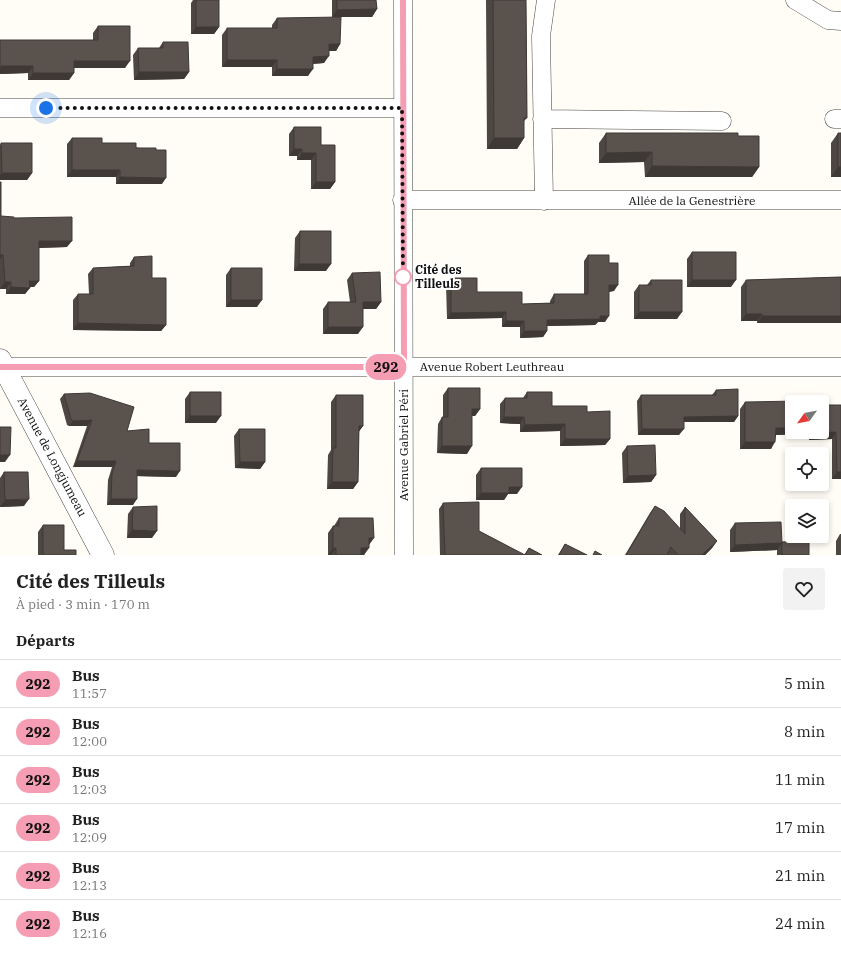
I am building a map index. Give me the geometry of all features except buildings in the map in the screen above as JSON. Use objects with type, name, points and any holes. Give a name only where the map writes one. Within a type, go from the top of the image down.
[{"type":"street","name":"Avenue Gabriel Péri","points":[[403,0],[402,200],[404,555]]},
{"type":"street","points":[[544,201],[541,36],[546,0]]},
{"type":"street","points":[[795,0],[828,20],[841,21]]},
{"type":"street","points":[[0,108],[402,108]]},
{"type":"street","points":[[542,119],[722,122]]},
{"type":"street","name":"Allée de la Genestrière","points":[[402,200],[841,200]]},
{"type":"street","name":"Avenue Robert Leuthreau","points":[[1,365],[841,367]]},
{"type":"street","name":"Avenue de Longjumeau","points":[[1,365],[103,555]]},
{"type":"bus line","name":"292","points":[[0,367],[404,367],[402,154],[403,0]]},
{"type":"place","name":"Cité des Tilleuls","points":[[403,277]]},
{"type":"route","points":[[46,108],[402,108],[403,277]]}]
